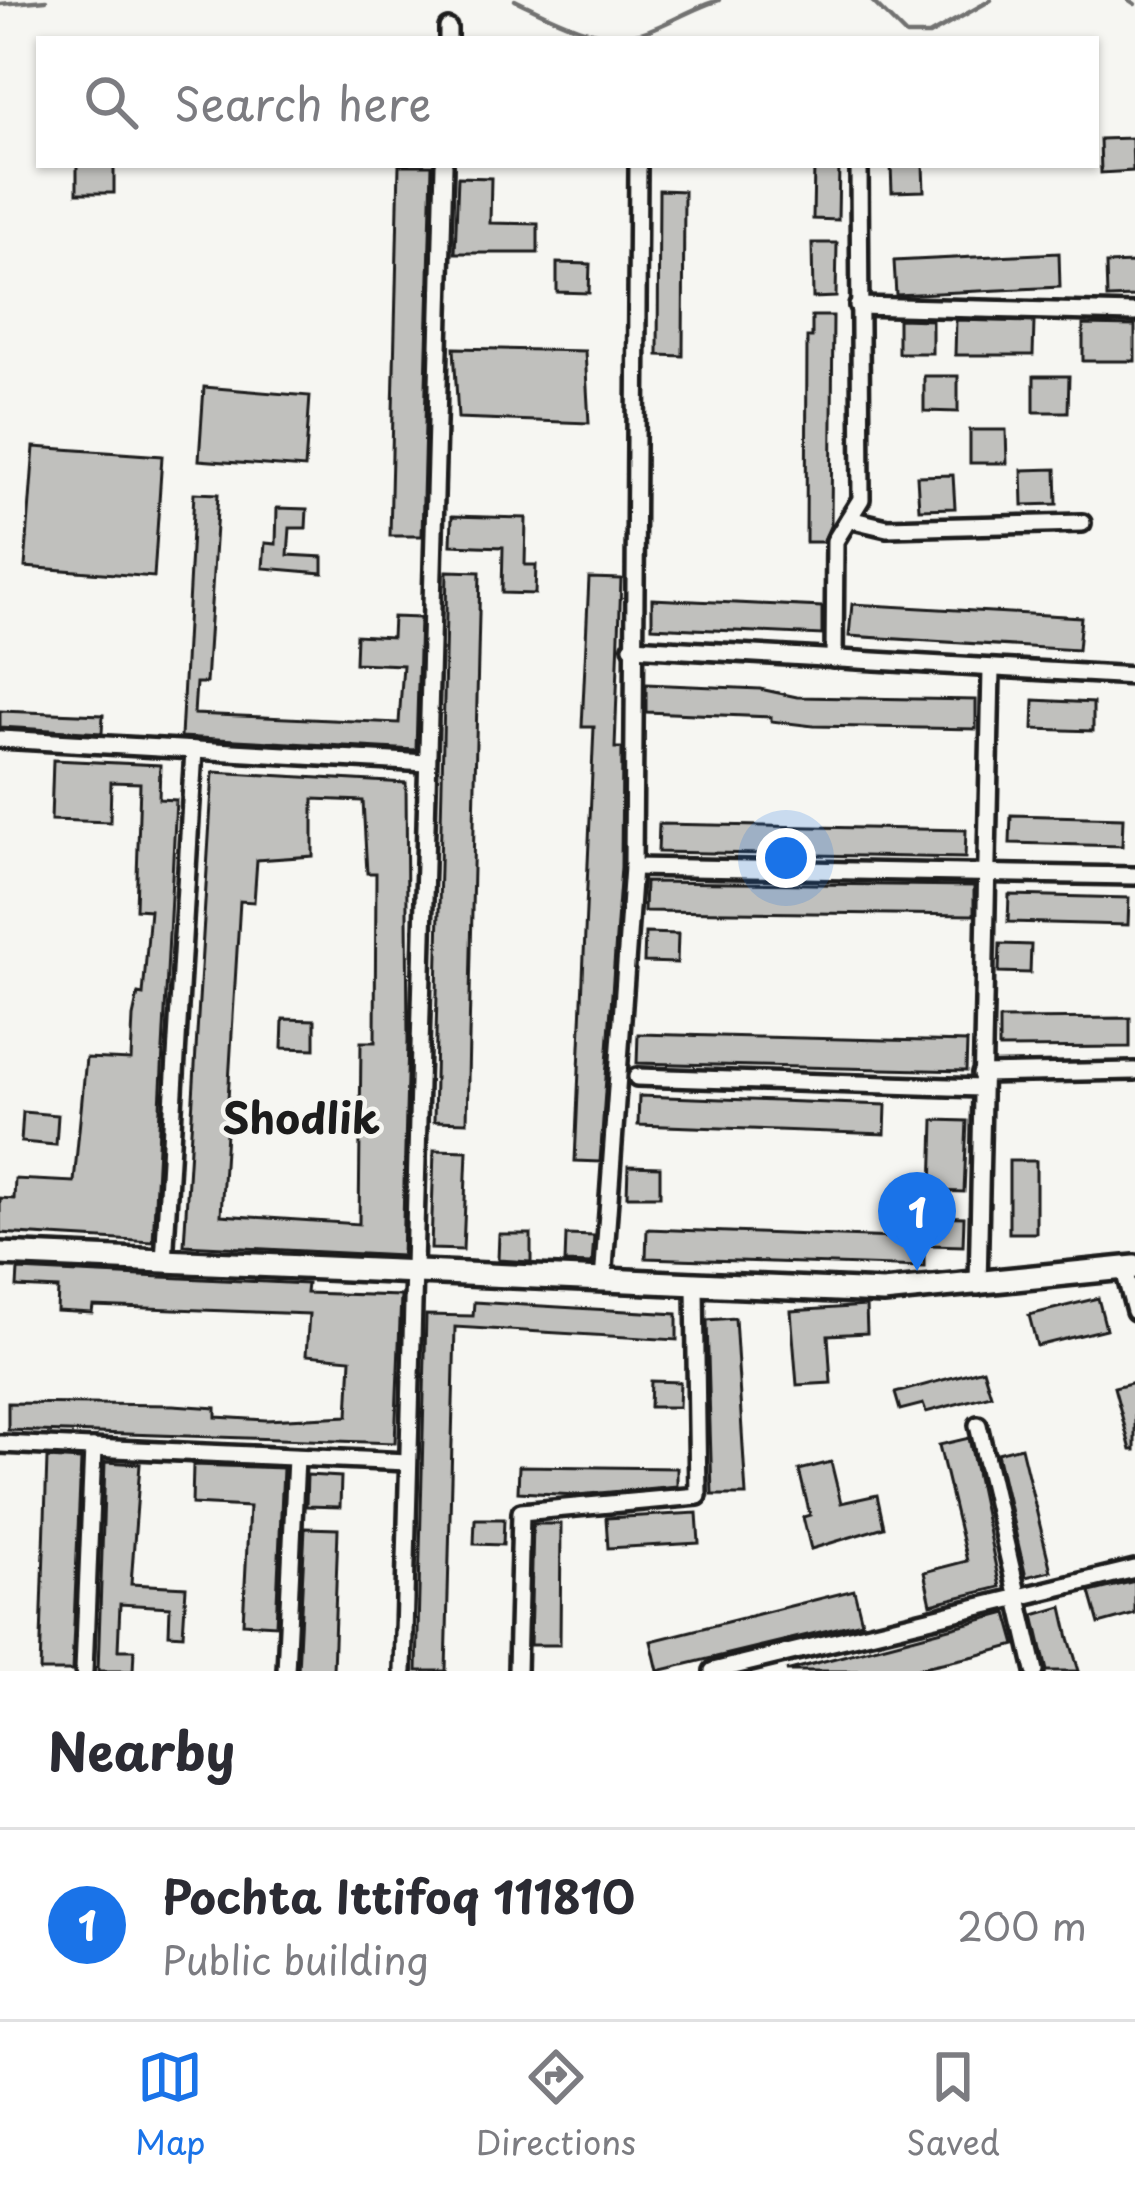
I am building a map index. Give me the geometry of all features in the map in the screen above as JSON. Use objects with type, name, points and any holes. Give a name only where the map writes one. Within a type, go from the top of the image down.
[{"type":"main road","points":[[0,1254],[883,1292],[1129,1269]]},
{"type":"street","points":[[403,1671],[444,168]]},
{"type":"street","points":[[603,1282],[633,866],[638,168]]},
{"type":"street","points":[[834,659],[835,542],[861,499],[860,168]]},
{"type":"street","points":[[858,306],[1135,313]]},
{"type":"street","points":[[849,519],[887,528],[1082,523]]},
{"type":"street","points":[[632,647],[1135,676]]},
{"type":"street","points":[[978,1286],[983,874],[991,670]]},
{"type":"street","points":[[0,739],[427,763]]},
{"type":"street","points":[[164,1262],[194,750]]},
{"type":"street","points":[[633,866],[1135,876]]},
{"type":"street","points":[[637,1077],[980,1081],[1135,1071]]},
{"type":"street","points":[[1129,1269],[1135,1311]]},
{"type":"street","points":[[517,1671],[521,1512],[698,1496],[695,1286]]},
{"type":"street","points":[[978,1425],[1035,1671]]},
{"type":"street","points":[[0,1444],[408,1462]]},
{"type":"street","points":[[84,1671],[93,1448]]},
{"type":"street","points":[[286,1671],[296,1458]]},
{"type":"street","points":[[713,1671],[1135,1569]]},
{"type":"building","points":[[1132,138],[1133,171],[1101,173],[1100,139]]},
{"type":"building","points":[[77,168],[114,168],[114,193],[77,193]]},
{"type":"building","points":[[399,168],[432,168],[422,536],[390,536]]},
{"type":"building","points":[[814,168],[839,168],[838,220],[813,219]]},
{"type":"building","points":[[891,168],[923,168],[924,191],[892,192]]},
{"type":"building","points":[[458,177],[491,178],[490,223],[538,224],[538,253],[455,253]]},
{"type":"building","points":[[659,190],[684,191],[683,356],[658,355]]},
{"type":"building","points":[[812,243],[837,243],[836,297],[813,298]]},
{"type":"building","points":[[1059,253],[1060,287],[896,295],[894,261]]},
{"type":"building","points":[[557,263],[590,264],[589,293],[557,292]]},
{"type":"building","points":[[1135,263],[1135,297],[1107,298],[1106,264]]},
{"type":"building","points":[[812,316],[833,316],[831,524],[823,542],[806,542],[807,337],[812,337]]},
{"type":"building","points":[[898,319],[932,320],[932,353],[898,353]]},
{"type":"building","points":[[956,320],[1034,322],[1033,355],[955,355]]},
{"type":"building","points":[[1083,325],[1135,326],[1135,361],[1083,361]]},
{"type":"building","points":[[454,348],[585,351],[589,423],[458,418]]},
{"type":"building","points":[[924,376],[958,376],[958,412],[924,411]]},
{"type":"building","points":[[1034,376],[1069,376],[1068,412],[1034,412]]},
{"type":"building","points":[[204,387],[310,396],[305,468],[199,460]]},
{"type":"building","points":[[970,430],[1006,430],[1007,463],[970,463]]},
{"type":"building","points":[[34,447],[162,456],[154,577],[25,567]]},
{"type":"building","points":[[1056,469],[1057,504],[1023,505],[1022,470]]},
{"type":"building","points":[[953,475],[955,508],[919,509],[917,476]]},
{"type":"building","points":[[194,493],[218,494],[206,683],[196,683],[194,714],[399,723],[403,665],[355,663],[356,635],[392,637],[393,617],[420,618],[416,750],[181,737]]},
{"type":"building","points":[[277,508],[307,509],[306,528],[290,528],[288,555],[323,557],[323,573],[263,568],[265,543],[276,544]]},
{"type":"building","points":[[452,516],[526,518],[525,565],[536,565],[535,594],[502,593],[503,547],[451,545]]},
{"type":"building","points":[[447,571],[480,572],[467,1122],[434,1121]]},
{"type":"building","points":[[589,578],[621,579],[615,748],[622,748],[621,867],[600,1162],[575,1161],[594,727],[582,727]]},
{"type":"building","points":[[652,599],[822,607],[822,635],[652,627]]},
{"type":"building","points":[[852,604],[1081,617],[1078,650],[849,636]]},
{"type":"building","points":[[646,684],[760,689],[797,697],[976,700],[976,729],[813,726],[771,721],[771,717],[646,712]]},
{"type":"building","points":[[1034,700],[1093,703],[1093,731],[1033,729]]},
{"type":"building","points":[[0,711],[103,715],[102,733],[0,727]]},
{"type":"building","points":[[53,760],[160,765],[159,799],[176,800],[153,1242],[0,1233],[0,1198],[14,1199],[15,1179],[74,1182],[86,1058],[131,1060],[133,1017],[138,994],[143,995],[150,910],[136,909],[140,783],[111,782],[110,822],[51,820]]},
{"type":"building","points":[[213,772],[406,783],[408,1041],[402,1256],[184,1245]],"holes":[[[313,799],[363,801],[367,873],[376,873],[375,1042],[361,1042],[359,1224],[221,1215],[240,901],[254,902],[257,860],[313,856]]]},
{"type":"building","points":[[1011,815],[1123,818],[1122,846],[1010,843]]},
{"type":"building","points":[[659,824],[966,830],[965,858],[658,852]]},
{"type":"building","points":[[645,882],[974,886],[974,915],[644,911]]},
{"type":"building","points":[[1009,895],[1129,898],[1128,925],[1008,922]]},
{"type":"building","points":[[645,933],[678,934],[677,963],[644,962]]},
{"type":"building","points":[[1000,944],[1031,945],[1030,973],[999,972]]},
{"type":"building","points":[[1130,1018],[1130,1047],[999,1048],[999,1019]]},
{"type":"building","points":[[283,1019],[315,1020],[315,1049],[282,1048]]},
{"type":"building","points":[[638,1034],[967,1042],[966,1071],[637,1063]]},
{"type":"building","points":[[639,1096],[886,1105],[885,1134],[638,1125]]},
{"type":"building","points":[[23,1112],[58,1115],[56,1145],[21,1142]]},
{"type":"building","points":[[934,1120],[967,1121],[964,1192],[932,1191]]},
{"type":"building","points":[[434,1150],[467,1151],[463,1250],[431,1249]]},
{"type":"building","points":[[1009,1161],[1036,1161],[1036,1233],[1009,1233]]},
{"type":"building","points":[[628,1166],[660,1167],[660,1196],[627,1196]]},
{"type":"building","points":[[931,1216],[964,1217],[963,1246],[931,1245]]},
{"type":"building","points":[[647,1229],[924,1239],[924,1267],[646,1258]]},
{"type":"building","points":[[499,1234],[531,1234],[531,1262],[498,1260]]},
{"type":"building","points":[[566,1235],[594,1236],[592,1264],[565,1263]]},
{"type":"building","points":[[18,1270],[307,1284],[306,1293],[401,1296],[395,1443],[8,1430],[8,1403],[173,1405],[216,1408],[216,1417],[266,1420],[348,1416],[351,1359],[306,1355],[309,1314],[93,1306],[92,1313],[57,1311],[58,1289],[17,1287]]},
{"type":"building","points":[[1098,1298],[1106,1329],[1037,1346],[1029,1315]]},
{"type":"building","points":[[474,1302],[677,1314],[677,1340],[455,1327],[446,1671],[417,1671],[426,1315],[473,1316]]},
{"type":"building","points":[[866,1306],[867,1333],[828,1335],[831,1383],[797,1385],[791,1311]]},
{"type":"building","points":[[735,1318],[746,1495],[712,1495],[707,1320]]},
{"type":"building","points":[[983,1369],[991,1395],[926,1412],[923,1404],[900,1410],[895,1393]]},
{"type":"building","points":[[651,1381],[680,1382],[679,1407],[650,1407]]},
{"type":"building","points":[[1135,1382],[1135,1450],[1131,1450],[1114,1387]]},
{"type":"building","points":[[969,1438],[1000,1587],[931,1604],[924,1572],[967,1561],[939,1445]]},
{"type":"building","points":[[1021,1447],[1051,1571],[1026,1577],[997,1453]]},
{"type":"building","points":[[47,1458],[81,1460],[72,1671],[40,1671]]},
{"type":"building","points":[[105,1462],[140,1464],[131,1584],[186,1587],[183,1635],[169,1634],[170,1607],[120,1604],[118,1650],[134,1650],[133,1671],[98,1671]]},
{"type":"building","points":[[831,1462],[841,1503],[877,1495],[884,1527],[811,1549],[803,1517],[810,1515],[799,1470]]},
{"type":"building","points":[[193,1465],[283,1468],[276,1625],[243,1623],[249,1507],[192,1504]]},
{"type":"building","points":[[519,1466],[677,1468],[677,1486],[577,1495],[518,1492]]},
{"type":"building","points":[[307,1475],[341,1477],[340,1507],[306,1506]]},
{"type":"building","points":[[697,1513],[699,1543],[608,1548],[606,1518]]},
{"type":"building","points":[[475,1519],[504,1519],[503,1545],[474,1544]]},
{"type":"building","points":[[533,1524],[561,1524],[560,1645],[530,1645]]},
{"type":"building","points":[[305,1528],[338,1529],[333,1671],[298,1671]]},
{"type":"building","points":[[1135,1581],[1135,1614],[1099,1624],[1090,1592]]},
{"type":"building","points":[[854,1590],[862,1622],[658,1671],[651,1641]]},
{"type":"building","points":[[1062,1607],[1079,1671],[1047,1671],[1034,1615]]},
{"type":"building","points":[[1007,1613],[1016,1645],[975,1656],[905,1671],[786,1671]]},
{"type":"waterway","points":[[0,4],[46,0]]},
{"type":"waterway","points":[[515,0],[576,27],[625,36],[651,30],[719,0]]},
{"type":"waterway","points":[[871,0],[906,35],[929,35],[991,0]]},
{"type":"waterway","points":[[1129,0],[1135,4]]},
{"type":"place","name":"Pochta Ittifoq 111810","points":[[917,1271]]},
{"type":"district","name":"Shodlik","points":[[301,1116]]}]
